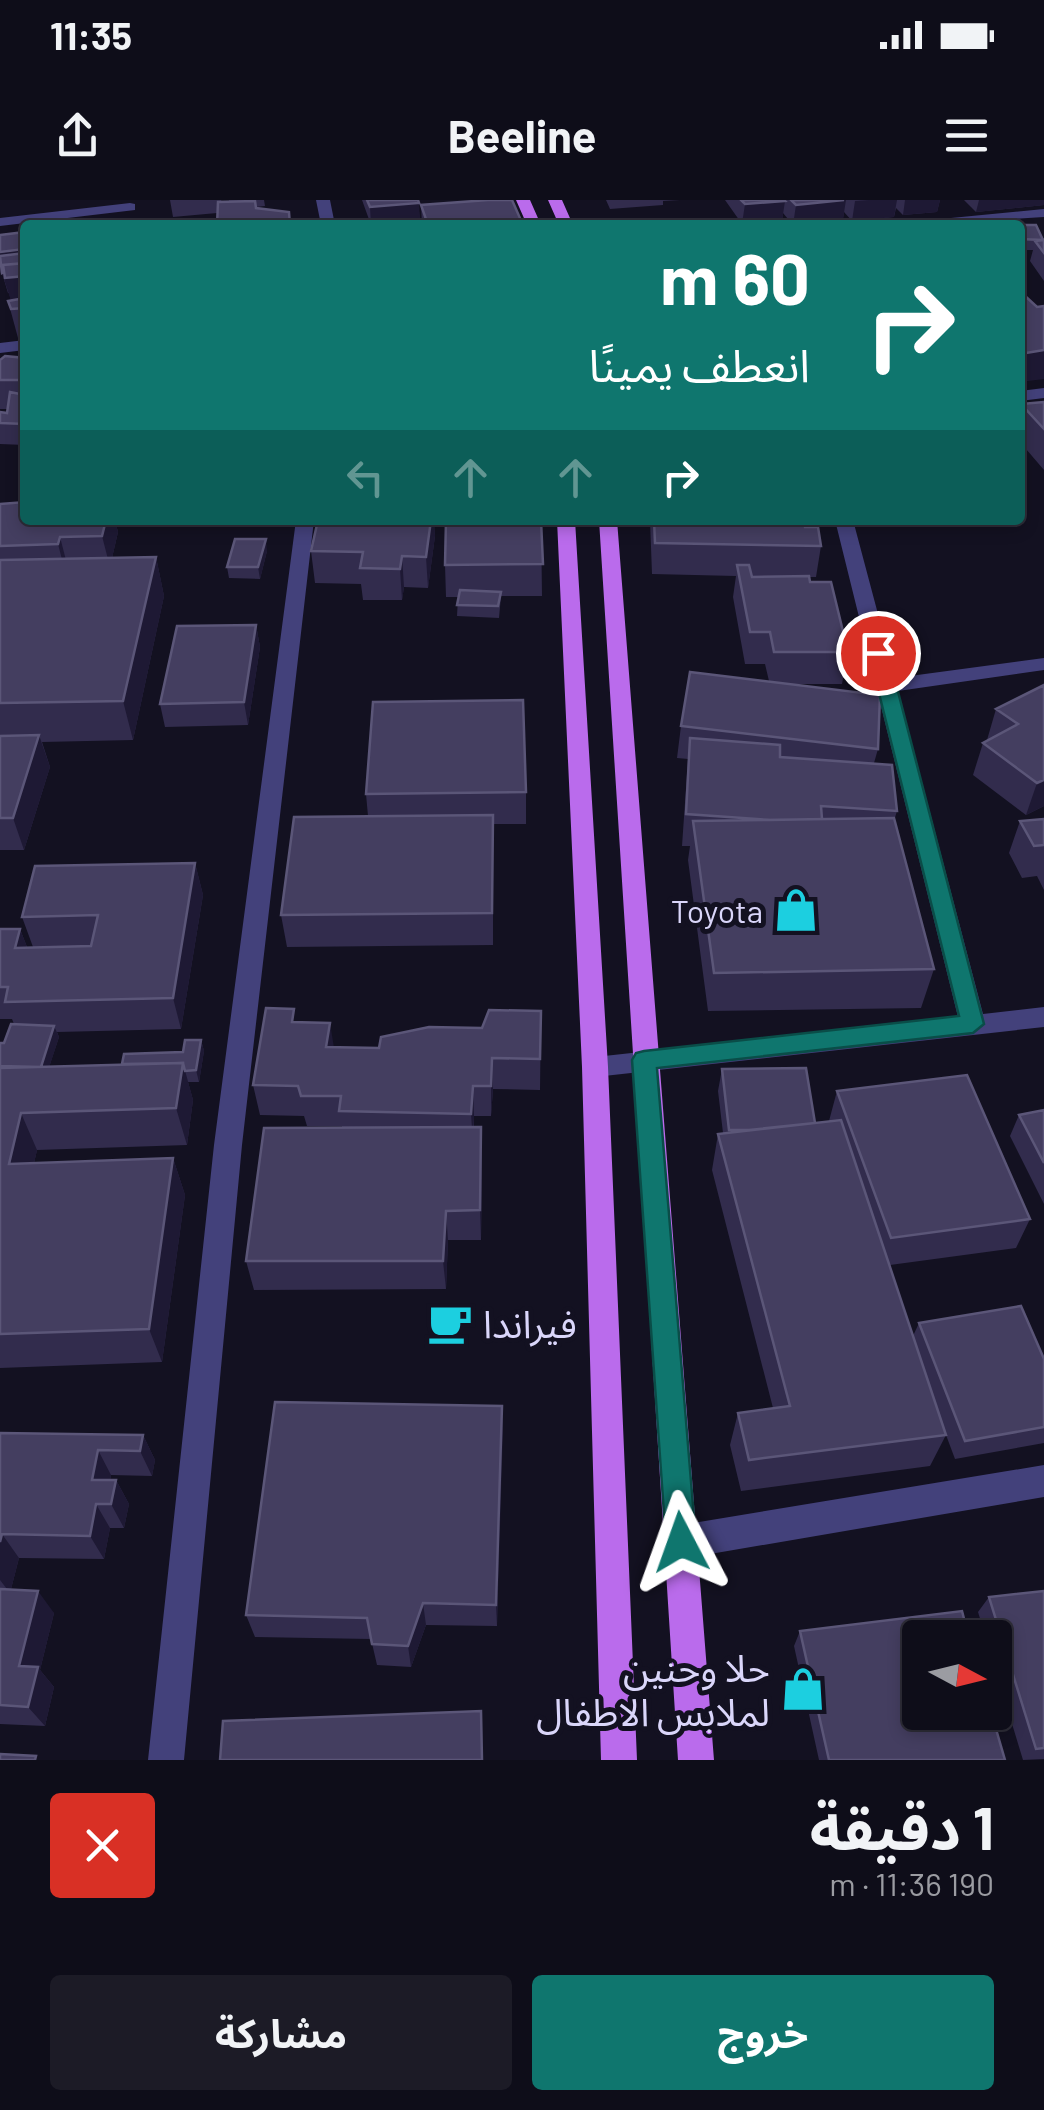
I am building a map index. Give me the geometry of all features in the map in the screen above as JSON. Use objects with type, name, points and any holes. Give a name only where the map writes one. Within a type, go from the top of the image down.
[{"type":"main road","points":[[566,525],[595,1067],[619,1760]]},
{"type":"main road","points":[[608,525],[696,1760]]},
{"type":"street","points":[[0,222],[132,208]]},
{"type":"street","points":[[976,220],[1044,214]]},
{"type":"street","points":[[166,1760],[228,1145],[305,525]]},
{"type":"street","points":[[845,525],[973,1024]]},
{"type":"street","points":[[887,686],[1044,664]]},
{"type":"street","points":[[595,1067],[1044,1016]]},
{"type":"street","points":[[681,1542],[1044,1480]]},
{"type":"building","points":[[367,200],[418,200],[419,203],[370,207]]},
{"type":"building","points":[[512,200],[521,220],[426,220],[421,205]]},
{"type":"building","points":[[741,200],[784,200],[785,201],[745,204]]},
{"type":"building","points":[[791,200],[844,200],[796,205]]},
{"type":"building","points":[[255,201],[256,208],[289,212],[290,220],[217,220],[218,202]]},
{"type":"building","points":[[1025,225],[1036,225],[1043,240],[1025,239]]},
{"type":"building","points":[[20,233],[20,250],[0,252],[0,235]]},
{"type":"building","points":[[20,254],[20,263],[3,265],[2,273],[0,256]]},
{"type":"building","points":[[20,263],[20,276],[5,278],[3,265]]},
{"type":"building","points":[[1025,296],[1037,307],[1044,306],[1044,350],[1025,353]]},
{"type":"building","points":[[20,299],[20,308],[11,309],[8,301]]},
{"type":"building","points":[[5,356],[20,358],[20,380],[0,380],[0,360]]},
{"type":"building","points":[[10,392],[20,394],[20,424],[0,423],[0,412],[7,413]]},
{"type":"building","points":[[1044,402],[1044,429],[1025,408],[1025,404]]},
{"type":"building","points":[[20,502],[20,525],[105,525],[102,536],[60,537],[58,544],[0,546],[0,504]]},
{"type":"building","points":[[317,525],[430,525],[426,557],[402,556],[400,569],[360,568],[363,552],[311,551]]},
{"type":"building","points":[[446,525],[541,525],[543,564],[445,565]]},
{"type":"building","points":[[654,525],[804,525],[818,527],[821,546],[655,543]]},
{"type":"building","points":[[235,539],[266,539],[258,567],[227,567]]},
{"type":"building","points":[[156,557],[123,701],[0,703],[0,560]]},
{"type":"building","points":[[737,565],[749,565],[752,577],[809,576],[810,582],[831,582],[848,652],[774,652],[770,632],[750,632]]},
{"type":"building","points":[[460,590],[501,592],[498,606],[457,605]]},
{"type":"building","points":[[256,625],[244,702],[160,704],[177,626]]},
{"type":"building","points":[[690,672],[880,695],[878,749],[681,726]]},
{"type":"building","points":[[1044,685],[1044,780],[1037,783],[983,743],[1018,724],[996,709]]},
{"type":"building","points":[[523,700],[526,792],[366,794],[373,702]]},
{"type":"building","points":[[39,735],[13,818],[0,818],[0,736]]},
{"type":"building","points":[[690,738],[780,745],[780,757],[892,765],[897,811],[821,806],[822,819],[770,820],[686,814]]},
{"type":"building","points":[[493,815],[492,913],[281,915],[294,817]]},
{"type":"building","name":"Toyota","points":[[894,818],[934,969],[714,973],[693,821]]},
{"type":"building","points":[[1044,819],[1044,845],[1034,846],[1020,821]]},
{"type":"building","points":[[195,863],[173,998],[5,1002],[8,987],[0,987],[0,929],[20,929],[15,948],[91,946],[98,915],[22,917],[35,866]]},
{"type":"building","points":[[266,1008],[294,1009],[292,1022],[330,1023],[326,1047],[379,1048],[381,1037],[429,1027],[482,1028],[489,1010],[541,1011],[540,1059],[492,1058],[491,1086],[473,1086],[471,1114],[339,1111],[341,1096],[301,1096],[298,1086],[253,1085]]},
{"type":"building","points":[[11,1024],[54,1026],[41,1067],[0,1066],[0,1043],[4,1043]]},
{"type":"building","points":[[185,1040],[201,1040],[196,1070],[185,1071],[183,1063],[122,1064],[124,1054],[183,1052]]},
{"type":"building","points":[[183,1063],[176,1108],[21,1113],[9,1164],[173,1158],[149,1329],[0,1334],[0,1068]]},
{"type":"building","points":[[806,1068],[815,1123],[729,1130],[722,1069]]},
{"type":"building","points":[[967,1075],[1030,1219],[891,1238],[837,1091]]},
{"type":"building","points":[[1044,1110],[1044,1163],[1019,1115]]},
{"type":"building","points":[[841,1120],[946,1435],[749,1460],[738,1413],[790,1406],[718,1134]]},
{"type":"building","points":[[481,1127],[480,1210],[446,1211],[443,1261],[246,1261],[264,1128]]},
{"type":"building","points":[[1021,1306],[1044,1359],[1044,1427],[965,1441],[919,1323]]},
{"type":"building","points":[[275,1402],[502,1406],[496,1605],[423,1603],[408,1646],[372,1644],[367,1618],[246,1615]]},
{"type":"building","points":[[0,1433],[143,1435],[140,1451],[98,1450],[92,1480],[116,1480],[111,1504],[96,1504],[90,1536],[2,1534],[0,1542]]},
{"type":"building","points":[[0,1589],[38,1591],[19,1666],[38,1667],[28,1707],[0,1705]]},
{"type":"building","points":[[1044,1591],[1044,1748],[1036,1749],[1012,1671],[1012,1620],[996,1620],[989,1597]]},
{"type":"building","points":[[962,1611],[964,1620],[902,1620],[902,1730],[996,1730],[1005,1760],[829,1760],[800,1631]]},
{"type":"building","points":[[481,1711],[482,1760],[220,1760],[223,1721]]},
{"type":"building","points":[[0,1754],[36,1756],[35,1760],[0,1760]]},
{"type":"place","name":"Toyota","points":[[796,910]]},
{"type":"place","name":"فيراندا","points":[[450,1323]]},
{"type":"place","name":"حلا وحنين لملابس الاطفال","points":[[803,1689]]},
{"type":"route","points":[[681,1542],[644,1060],[973,1024],[878,653]]}]
